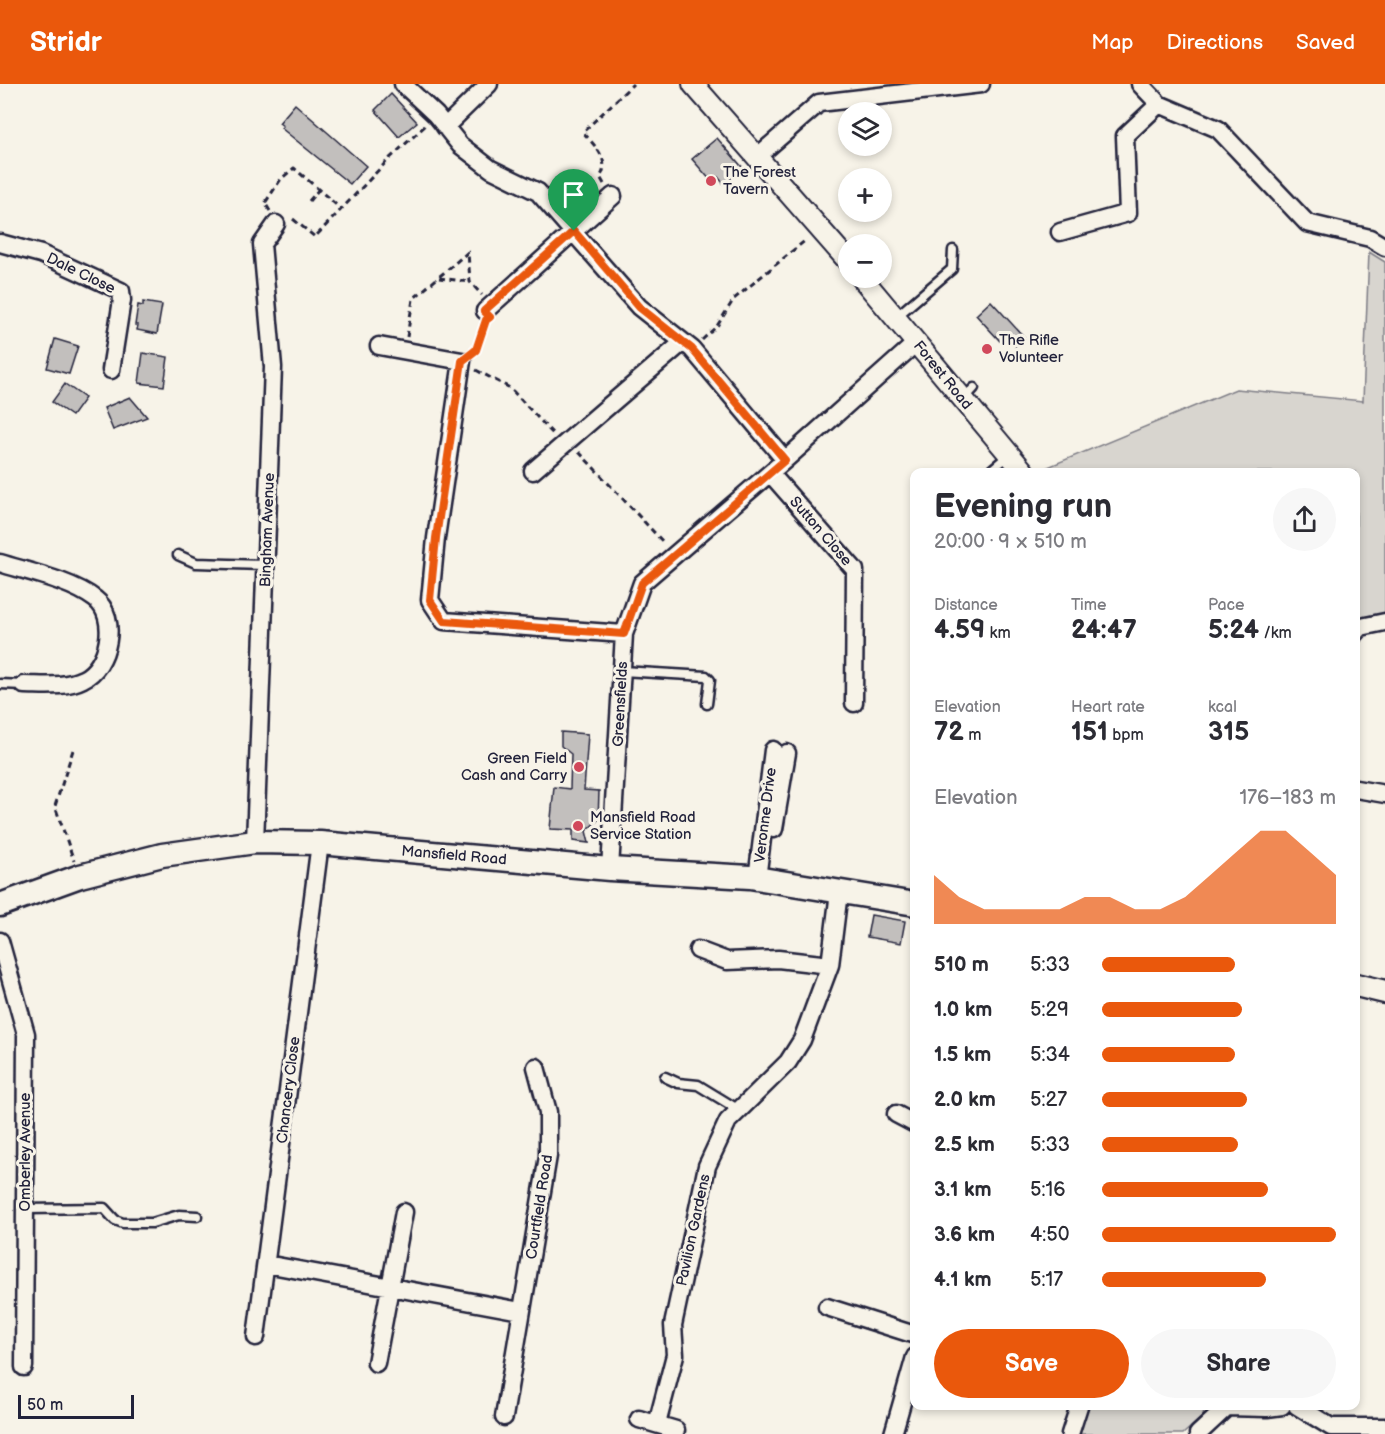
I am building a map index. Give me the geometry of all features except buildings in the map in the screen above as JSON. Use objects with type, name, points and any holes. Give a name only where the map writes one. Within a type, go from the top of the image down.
[{"type":"main road","name":"Mansfield Road","points":[[0,905],[80,876],[162,855],[255,842],[320,843],[610,869],[761,879],[910,903]]},
{"type":"main road","points":[[1360,986],[1385,992]]},
{"type":"street","points":[[403,84],[460,145],[491,169],[538,192],[639,307],[687,345],[785,460]]},
{"type":"street","points":[[440,121],[489,84]]},
{"type":"street","points":[[693,84],[838,249]]},
{"type":"street","points":[[758,156],[819,103],[981,84]]},
{"type":"street","points":[[1140,84],[1159,104],[1218,129],[1307,223],[1370,238],[1385,247]]},
{"type":"street","points":[[1060,232],[1128,213],[1125,136],[1159,104]]},
{"type":"street","points":[[488,308],[613,196]]},
{"type":"street","name":"Bingham Avenue","points":[[255,842],[273,367],[262,244],[276,224]]},
{"type":"street","name":"Dale Close","points":[[0,243],[41,254],[121,291],[122,300],[111,370]]},
{"type":"street","name":"Forest Road","points":[[870,288],[941,368],[969,394],[1009,455],[1020,468]]},
{"type":"street","name":"Greensfields","points":[[610,869],[624,634],[642,583],[917,342]]},
{"type":"street","points":[[533,471],[687,345]]},
{"type":"street","points":[[379,346],[462,361],[436,538],[430,600],[444,621],[624,634]]},
{"type":"street","name":"Sutton Close","points":[[770,473],[855,570],[854,703]]},
{"type":"street","points":[[0,563],[81,590],[98,600],[108,621],[109,636],[105,651],[99,666],[92,673],[74,683],[24,685]]},
{"type":"street","points":[[1360,628],[1385,622]]},
{"type":"street","points":[[761,879],[780,752]]},
{"type":"street","points":[[1360,790],[1385,794]]},
{"type":"street","name":"Chancery Close","points":[[256,1337],[320,843]]},
{"type":"street","name":"Pavilion Gardens","points":[[657,1424],[675,1355],[673,1325],[707,1166],[728,1121],[788,1062],[802,1040],[830,964],[839,892]]},
{"type":"street","name":"Omberley Avenue","points":[[0,941],[26,1034],[24,1366]]},
{"type":"street","points":[[698,950],[727,961],[777,959],[830,964]]},
{"type":"street","name":"Courtfield Road","points":[[504,1417],[548,1156],[548,1112],[536,1067]]},
{"type":"street","points":[[896,1114],[910,1121]]},
{"type":"street","points":[[376,1363],[404,1212]]},
{"type":"street","points":[[266,1264],[521,1311]]},
{"type":"street","points":[[827,1307],[910,1333]]},
{"type":"street","points":[[893,1434],[910,1374]]},
{"type":"street","points":[[1070,1434],[1078,1410]]},
{"type":"street","points":[[1198,1434],[1220,1410]]},
{"type":"street","points":[[1304,1410],[1331,1426],[1385,1427]]},
{"type":"street","points":[[639,1419],[676,1430]]},
{"type":"lane","points":[[896,318],[952,268],[953,250]]},
{"type":"lane","points":[[994,468],[1009,455]]},
{"type":"lane","points":[[178,555],[196,563],[265,565]]},
{"type":"lane","points":[[622,671],[706,676],[710,680],[707,704]]},
{"type":"lane","points":[[0,684],[24,685]]},
{"type":"lane","points":[[665,1077],[678,1083],[698,1085],[740,1111]]},
{"type":"lane","points":[[25,1209],[104,1208],[115,1220],[123,1223],[152,1223],[179,1215],[197,1216]]},
{"type":"path","points":[[613,196],[600,177],[603,173],[603,157],[583,132],[633,84]]},
{"type":"path","points":[[293,219],[315,237],[389,159],[440,121]]},
{"type":"path","points":[[276,224],[265,203],[281,179],[294,168],[341,209]]},
{"type":"path","points":[[309,201],[318,189]]},
{"type":"path","points":[[687,345],[717,327],[734,299],[820,228]]},
{"type":"path","points":[[405,350],[414,299],[468,252],[470,282],[488,308],[490,317],[486,320],[476,350],[462,361],[510,388],[568,450],[576,449],[675,555]]},
{"type":"path","points":[[439,278],[470,282]]},
{"type":"path","points":[[74,750],[55,806],[80,876]]},
{"type":"shaded area","points":[[1369,252],[1385,262],[1385,613],[1360,620],[1360,468],[1045,468],[1236,389],[1363,401]]},
{"type":"shaded area","points":[[1087,1410],[1204,1410],[1203,1416],[1183,1434],[1079,1434]]},
{"type":"place","name":"The Forest Tavern","points":[[711,181]]},
{"type":"place","name":"The Rifle Volunteer","points":[[987,349]]},
{"type":"place","name":"Green Field Cash and Carry","points":[[579,767]]},
{"type":"place","name":"Mansfield Road Service Station","points":[[578,826]]},
{"type":"route","points":[[574,231],[639,307],[692,349],[785,460],[642,583],[624,634],[444,621],[430,600],[436,538],[462,361],[476,350],[486,320],[490,317],[484,311],[574,231]]}]
